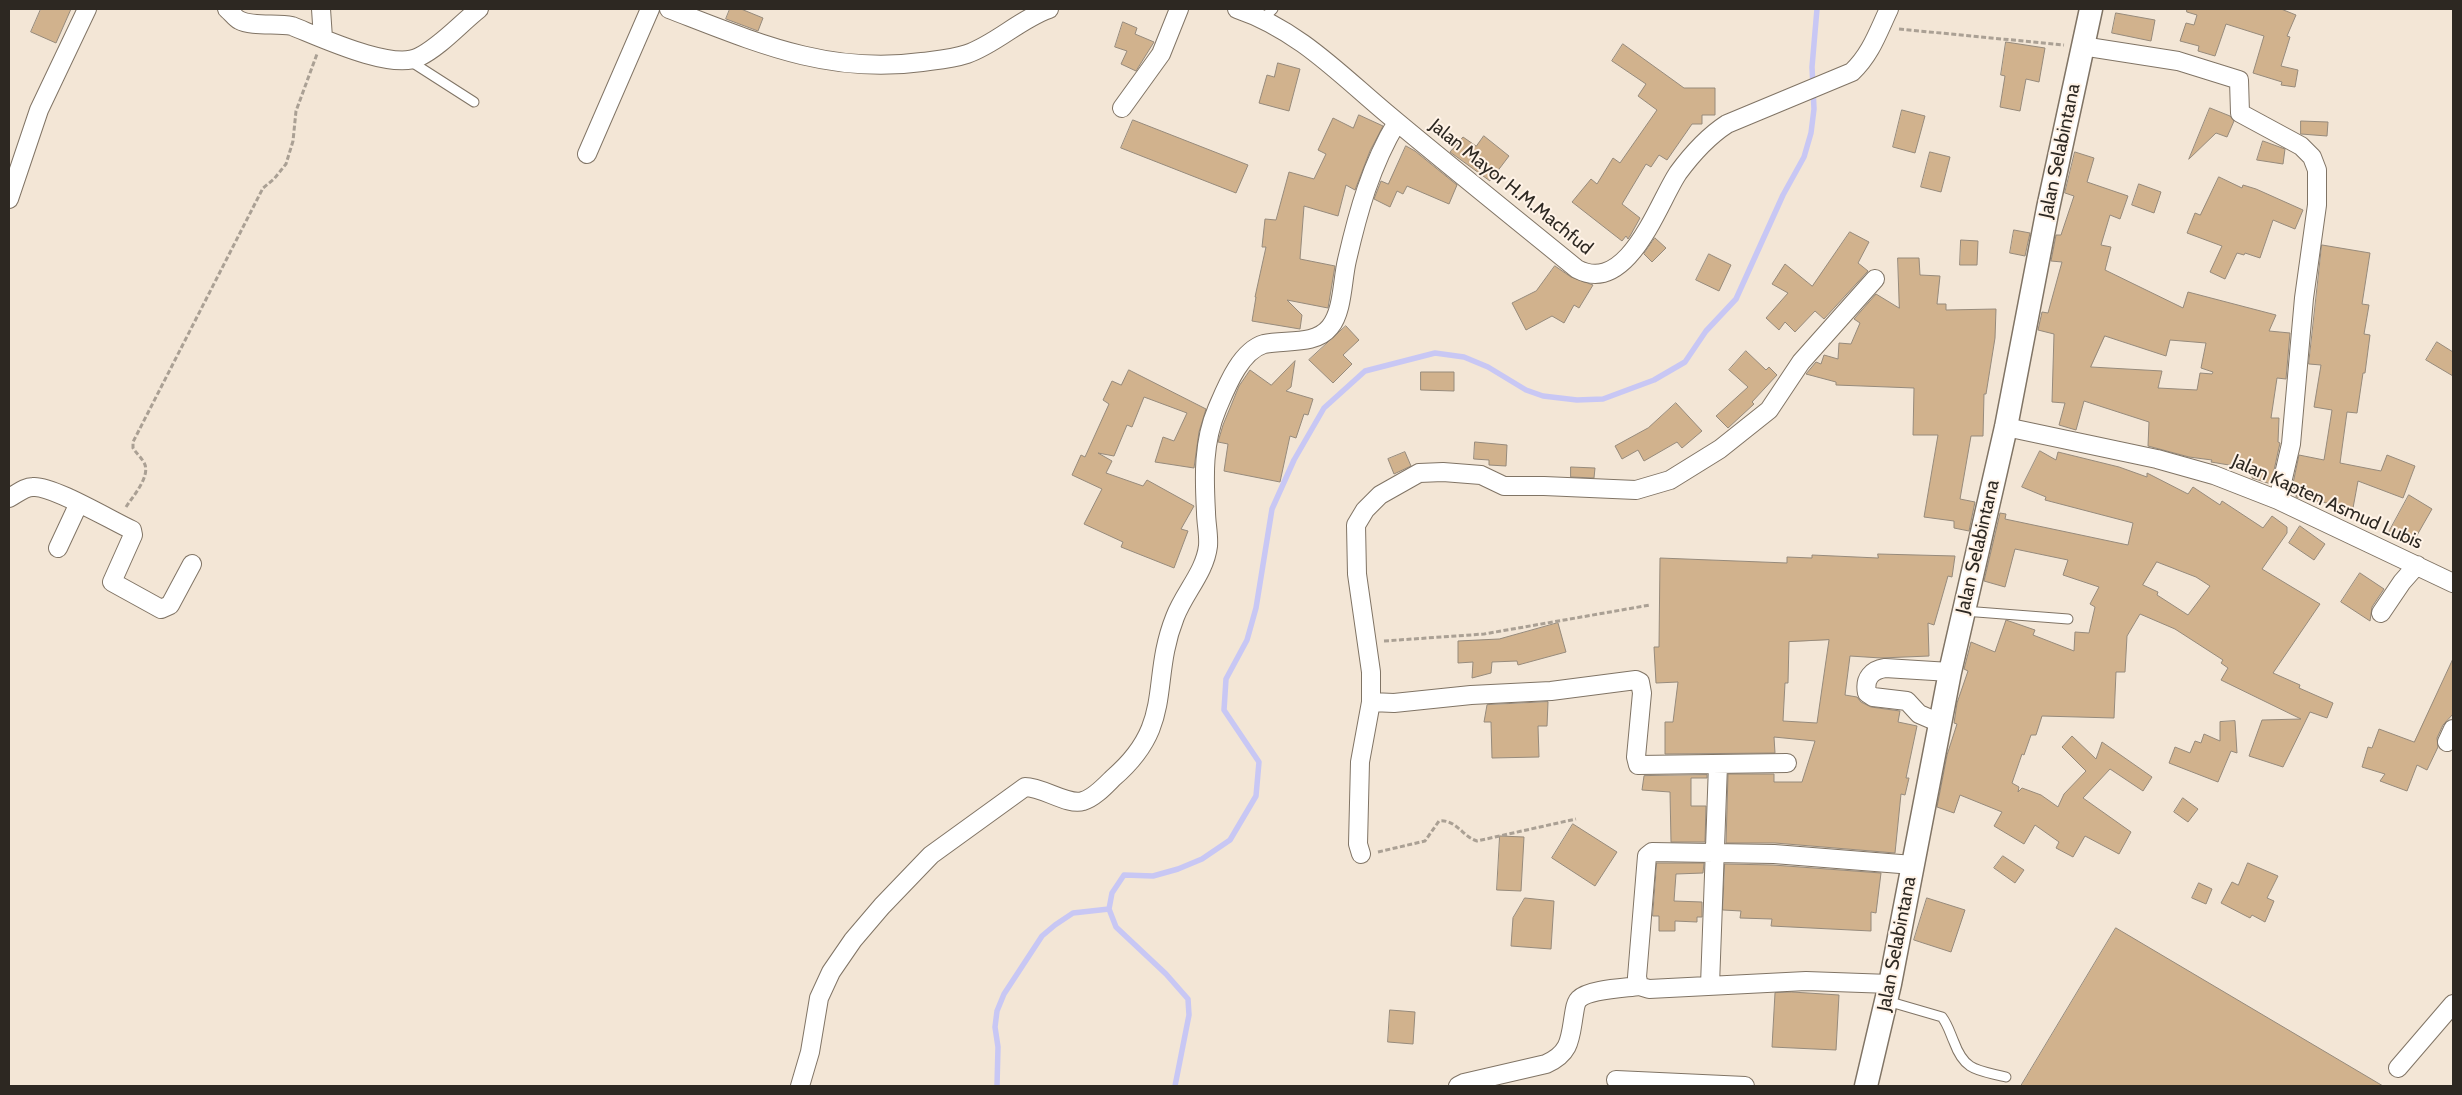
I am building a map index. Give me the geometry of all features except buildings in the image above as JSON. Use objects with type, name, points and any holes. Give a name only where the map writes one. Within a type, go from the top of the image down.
[{"type":"street","points":[[9,199],[39,110],[87,9]]},
{"type":"street","points":[[227,9],[239,20],[250,23],[278,23],[292,26],[322,38],[390,60],[410,60],[428,52],[479,9]]},
{"type":"street","points":[[321,9],[322,38]]},
{"type":"street","points":[[587,154],[650,9]]},
{"type":"street","points":[[669,9],[812,59],[859,66],[908,64],[965,55],[981,48],[1038,13],[1050,9]]},
{"type":"street","points":[[1122,108],[1161,54],[1179,9]]},
{"type":"street","name":"Jalan Mayor H.M.Machfud","points":[[1237,9],[1268,13],[1397,122],[1577,269],[1586,274],[1598,273],[1613,268],[1625,258],[1646,234],[1677,175],[1699,146],[1712,134],[1727,124],[1852,72],[1864,61],[1872,48],[1889,9]]},
{"type":"street","name":"Jalan Selabintana","points":[[1866,1086],[1888,992],[1950,672],[2006,427],[2091,9]]},
{"type":"street","points":[[2082,46],[2178,60],[2239,80],[2240,113],[2286,136],[2312,156],[2317,170],[2317,205],[2304,298],[2291,444],[2278,500]]},
{"type":"street","points":[[800,1086],[810,1052],[818,998],[831,972],[853,940],[882,906],[931,855],[1025,787],[1038,788],[1075,802],[1090,798],[1129,764],[1141,750],[1155,719],[1168,639],[1175,617],[1204,560],[1208,545],[1204,468],[1210,426],[1242,361],[1252,352],[1263,344],[1313,338],[1322,335],[1330,327],[1337,314],[1354,230],[1370,178],[1386,139],[1397,122]]},
{"type":"street","points":[[1361,854],[1358,844],[1360,762],[1371,702],[1371,672],[1358,574],[1356,524],[1365,510],[1380,495],[1419,473],[1443,472],[1481,475],[1504,486],[1636,490],[1670,480],[1720,449],[1769,410],[1801,362],[1875,279]]},
{"type":"street","name":"Jalan Kapten Asmud Lubis","points":[[2006,427],[2157,458],[2214,475],[2278,500],[2453,583]]},
{"type":"street","points":[[9,498],[32,486],[39,487],[79,503],[134,533],[112,582],[164,609],[170,604],[192,564]]},
{"type":"street","points":[[58,548],[79,503]]},
{"type":"street","points":[[2381,613],[2402,582],[2417,565]]},
{"type":"street","points":[[1940,723],[1919,714],[1908,702],[1873,697],[1867,693],[1867,680],[1876,670],[1885,668],[1950,672]]},
{"type":"street","points":[[1371,702],[1394,703],[1470,695],[1551,691],[1636,680],[1640,682],[1642,693],[1636,757],[1638,765],[1787,763]]},
{"type":"street","points":[[1710,985],[1718,765]]},
{"type":"street","points":[[1639,986],[1637,977],[1647,854],[1652,852],[1714,852],[1774,854],[1913,865]]},
{"type":"street","points":[[1458,1086],[1546,1064],[1558,1059],[1567,1048],[1575,1006],[1579,999],[1594,992],[1639,986],[1649,989],[1806,981],[1888,992]]},
{"type":"street","points":[[2398,1068],[2453,1004]]},
{"type":"street","points":[[1616,1080],[1745,1086]]},
{"type":"lane","points":[[410,60],[474,102]]},
{"type":"lane","points":[[1964,612],[2068,619]]},
{"type":"lane","points":[[1888,992],[1942,1017],[1964,1063],[1979,1071],[2006,1077]]},
{"type":"path","points":[[1880,27],[2082,46]]},
{"type":"path","points":[[116,523],[143,480],[146,469],[144,461],[133,448],[133,442],[262,188],[274,179],[286,164],[293,141],[296,111],[322,38]]},
{"type":"path","points":[[1366,642],[1484,634],[1650,605]]},
{"type":"path","points":[[1361,854],[1370,855],[1425,840],[1439,821],[1442,820],[1450,822],[1477,841],[1576,819]]},
{"type":"waterway","points":[[1175,1086],[1189,1015],[1188,999],[1166,974],[1116,927],[1109,909],[1112,893],[1124,875],[1153,876],[1178,869],[1202,859],[1230,840],[1256,796],[1259,762],[1224,710],[1226,679],[1247,640],[1256,608],[1272,509],[1294,460],[1324,408],[1365,371],[1435,353],[1464,357],[1488,367],[1526,390],[1543,396],[1577,400],[1603,399],[1654,380],[1685,362],[1706,331],[1736,299],[1783,195],[1804,157],[1811,133],[1814,109],[1812,67],[1817,9]]},
{"type":"waterway","points":[[997,1086],[998,1047],[995,1027],[997,1011],[1004,994],[1042,936],[1055,925],[1073,913],[1109,909]]}]
